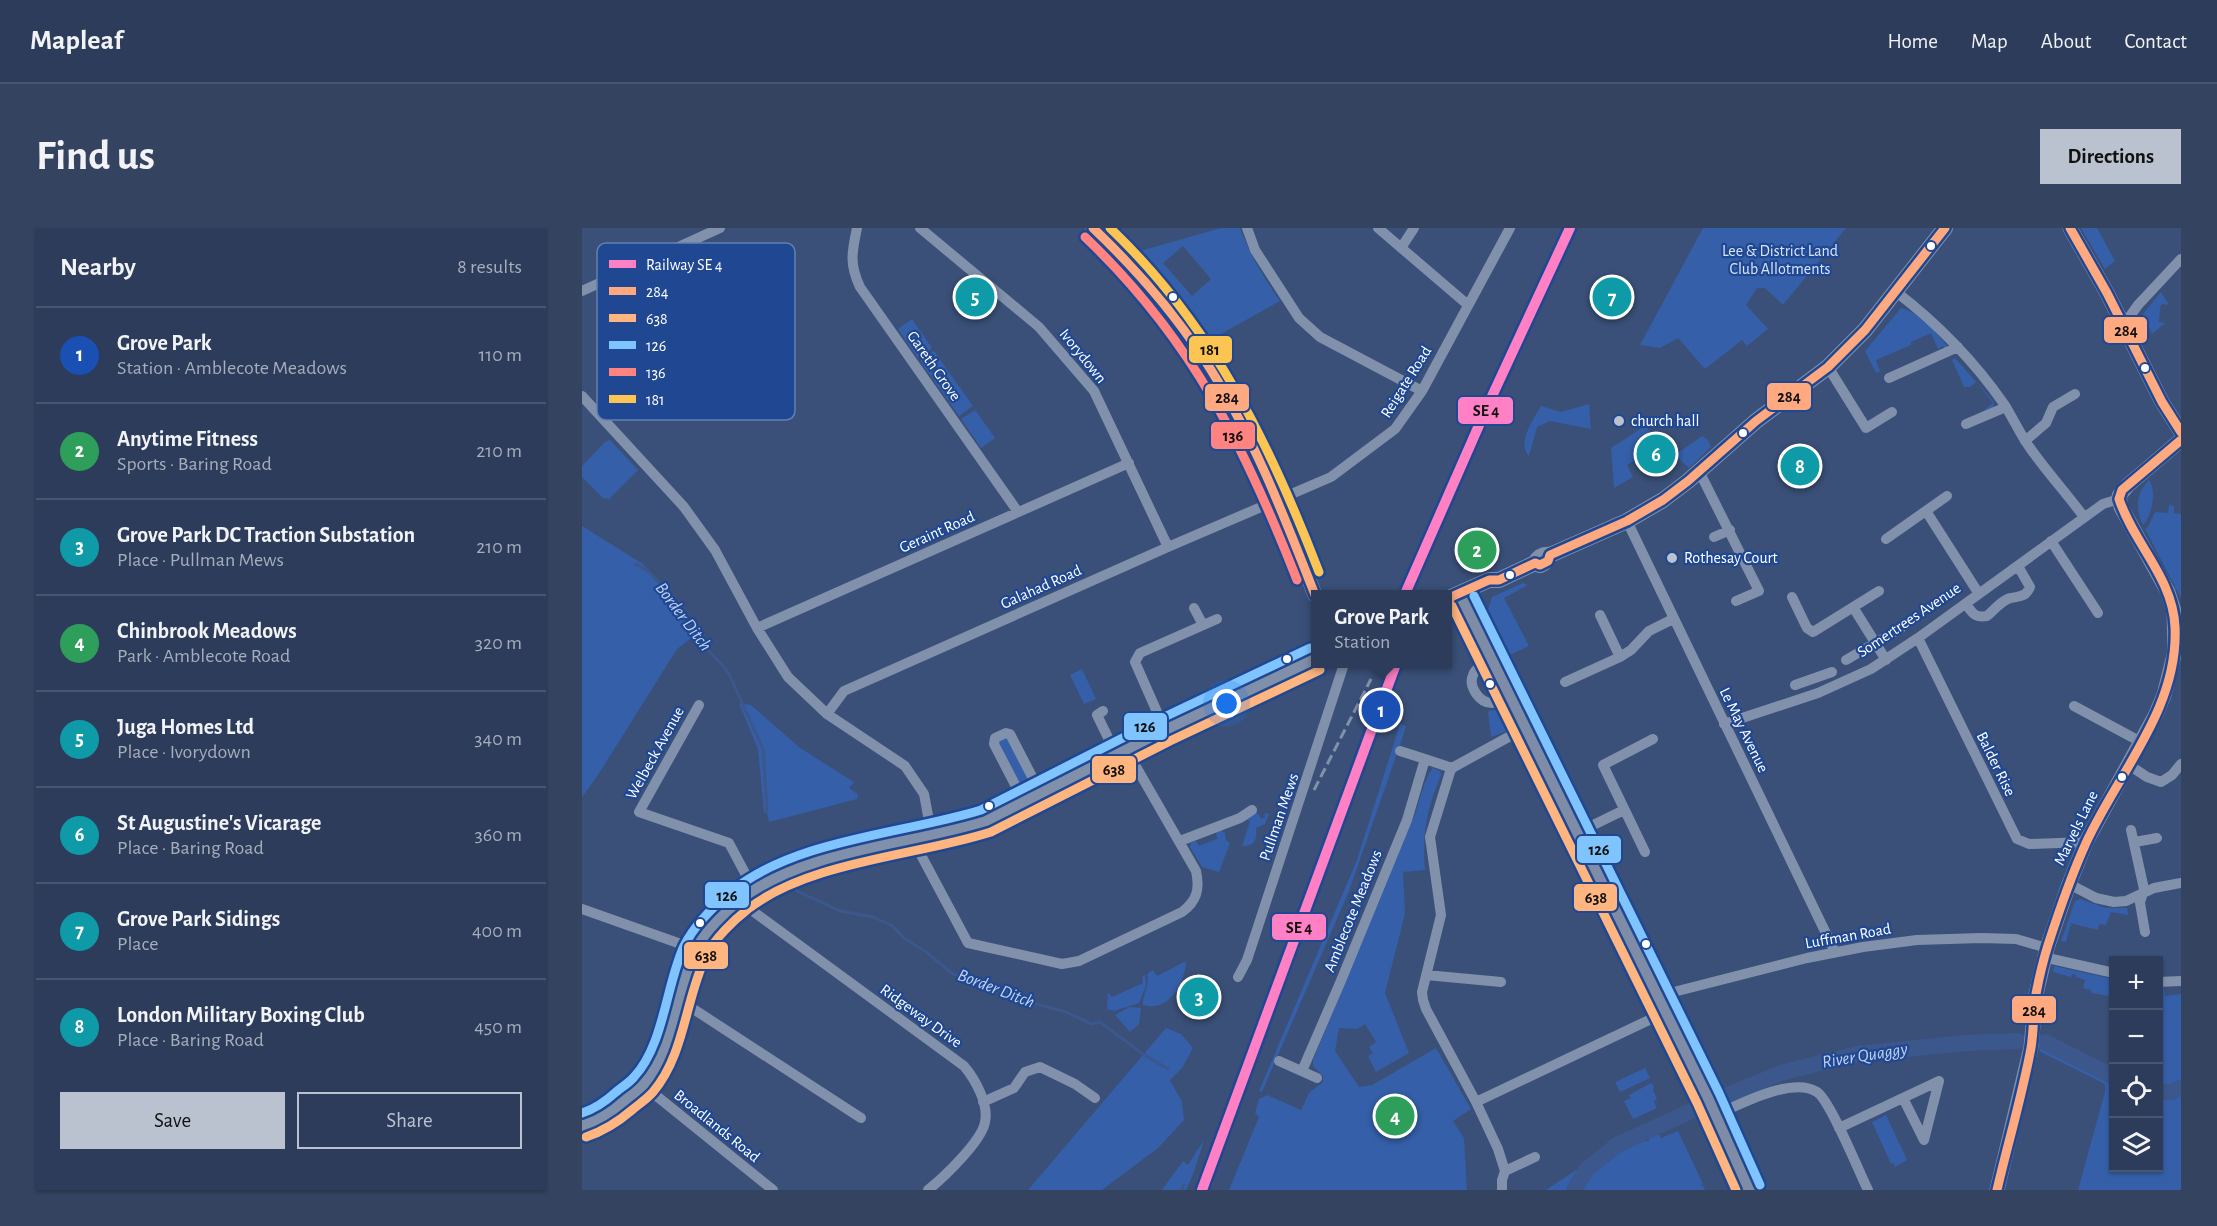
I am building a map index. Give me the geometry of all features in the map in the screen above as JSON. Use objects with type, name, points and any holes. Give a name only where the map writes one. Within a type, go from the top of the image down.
[{"type":"main road","points":[[1456,600],[1489,580],[1499,580],[1627,521],[1663,500],[1700,471],[1756,421],[1828,367],[1852,345],[1945,228]]},
{"type":"main road","points":[[582,1126],[600,1120],[643,1085],[665,1048],[695,949],[739,901],[754,890],[783,875],[813,865],[980,824],[1122,754],[1165,730],[1311,661]]},
{"type":"street","points":[[687,243],[720,228]]},
{"type":"street","name":"Gareth Grove","points":[[857,228],[851,256],[853,272],[860,287],[1018,512]]},
{"type":"street","name":"Ivorydown","points":[[920,228],[1039,327],[1094,391],[1168,547]]},
{"type":"street","points":[[1092,228],[1124,258],[1182,326],[1225,395],[1247,435],[1313,590]]},
{"type":"street","points":[[1247,228],[1260,260],[1299,318],[1320,337],[1422,391]]},
{"type":"street","points":[[1378,228],[1468,305]]},
{"type":"street","points":[[1401,248],[1414,228]]},
{"type":"street","name":"Reigate Road","points":[[1276,500],[1331,477],[1395,429],[1422,391],[1510,228]]},
{"type":"street","points":[[2070,228],[2162,402],[2181,432]]},
{"type":"street","points":[[2123,326],[2137,307],[2181,259]]},
{"type":"street","points":[[582,291],[597,284]]},
{"type":"street","points":[[1895,291],[1922,312],[1958,347],[2006,407],[2025,441],[2084,517]]},
{"type":"street","points":[[1889,378],[1958,347]]},
{"type":"street","points":[[1828,367],[1866,428],[1892,412]]},
{"type":"street","points":[[2025,441],[2046,423],[2053,407],[2075,394]]},
{"type":"street","points":[[582,396],[597,412]]},
{"type":"street","points":[[1966,424],[2006,407]]},
{"type":"street","points":[[604,420],[684,507],[715,550],[757,628],[788,677],[826,714],[905,766],[924,794],[932,837]]},
{"type":"street","name":"Somertrees Avenue","points":[[1724,724],[1818,693],[1846,682],[1887,660],[2084,517],[2103,504],[2119,499],[2121,490],[2181,440]]},
{"type":"street","name":"Geraint Road","points":[[757,628],[1129,463]]},
{"type":"street","points":[[1700,471],[1759,591],[1736,601]]},
{"type":"street","points":[[1886,538],[1947,496]]},
{"type":"street","name":"Marvels Lane","points":[[1997,1190],[2031,1047],[2036,994],[2045,952],[2086,842],[2160,704],[2170,673],[2175,644],[2175,619],[2168,592],[2124,514],[2119,499]]},
{"type":"street","name":"Galahad Road","points":[[826,714],[844,691],[1276,500]]},
{"type":"street","name":"Somertrees Avenue","points":[[1926,511],[1979,594]]},
{"type":"street","name":"Le May Avenue","points":[[1627,521],[1834,952]]},
{"type":"street","points":[[1714,537],[1730,530]]},
{"type":"street","points":[[2051,541],[2097,613]]},
{"type":"street","points":[[1966,604],[1974,614],[1987,615],[2008,598],[2019,598],[2029,591],[2030,587],[2018,566]]},
{"type":"street","points":[[1792,597],[1811,632],[1880,591]]},
{"type":"street","points":[[1456,600],[1492,661],[1716,1115],[1749,1190]]},
{"type":"street","points":[[1194,608],[1203,625]]},
{"type":"street","points":[[1853,608],[1887,660]]},
{"type":"street","points":[[1600,615],[1620,657]]},
{"type":"street","points":[[1165,730],[1132,661],[1140,653],[1217,619]]},
{"type":"street","points":[[1565,682],[1620,657],[1631,650],[1649,631],[1673,619]]},
{"type":"street","points":[[1846,660],[1900,628]]},
{"type":"street","name":"Balder Rise","points":[[1918,638],[2017,839],[2029,844],[2086,842]]},
{"type":"street","points":[[1492,661],[1474,672],[1472,680],[1474,691],[1481,699],[1489,703],[1509,696]]},
{"type":"street","name":"Pullman Mews","points":[[1238,977],[1247,960],[1342,668]]},
{"type":"street","points":[[1795,685],[1832,672]]},
{"type":"street","points":[[1811,678],[1818,693]]},
{"type":"street","name":"Welbeck Avenue","points":[[699,705],[639,812],[729,843],[754,890]]},
{"type":"street","points":[[2074,706],[2141,742]]},
{"type":"street","points":[[914,842],[968,944],[1069,964],[1155,925],[1192,905],[1198,889],[1196,871],[1180,841],[1096,715]]},
{"type":"street","points":[[1502,1190],[1505,1171],[1498,1149],[1424,1004],[1422,995],[1441,915],[1430,837],[1452,768],[1525,728]]},
{"type":"street","points":[[1024,802],[993,744],[995,738],[1006,733],[1010,734],[1041,794]]},
{"type":"street","points":[[1645,852],[1603,765],[1653,739]]},
{"type":"street","points":[[1400,751],[1452,768]]},
{"type":"street","name":"Amblecote Meadows","points":[[1302,1071],[1405,824],[1416,795],[1425,759]]},
{"type":"street","points":[[2129,765],[2147,777],[2161,782],[2172,775],[2181,764]]},
{"type":"street","points":[[1180,841],[1240,818],[1252,810]]},
{"type":"street","points":[[1577,834],[1624,810]]},
{"type":"street","points":[[2132,830],[2144,889],[2140,903],[2145,932]]},
{"type":"street","points":[[2135,842],[2157,838]]},
{"type":"street","points":[[2069,884],[2096,898],[2114,902],[2126,901],[2154,888],[2181,883]]},
{"type":"street","name":"Ridgeway Drive","points":[[739,901],[971,1073],[983,1102],[985,1122],[981,1131],[946,1175],[928,1190]]},
{"type":"street","points":[[582,909],[695,949]]},
{"type":"street","name":"Luffman Road","points":[[1658,996],[1834,952],[1917,940],[2016,939],[2045,952],[2109,971]]},
{"type":"street","points":[[1426,975],[1501,982]]},
{"type":"street","points":[[2163,982],[2181,981]]},
{"type":"street","points":[[678,999],[861,1118]]},
{"type":"street","points":[[1476,1102],[1665,1012]]},
{"type":"street","points":[[1280,1061],[1317,1078]]},
{"type":"street","points":[[983,1102],[1014,1088],[1024,1072],[1040,1067],[1075,1084],[1095,1098]]},
{"type":"street","points":[[1839,1128],[1939,1081],[1924,1140],[1904,1098]]},
{"type":"street","name":"Broadlands Road","points":[[643,1085],[772,1190]]},
{"type":"street","points":[[1716,1115],[1758,1096],[1799,1087],[1815,1090],[1827,1103],[1868,1190]]},
{"type":"street","points":[[1505,1171],[1535,1157]]},
{"type":"green space","points":[[1221,228],[1240,228],[1248,248],[1280,301],[1212,339],[1165,278],[1140,251]],"holes":[[[1183,246],[1211,279],[1192,296],[1163,263]]]},
{"type":"green space","name":"Lee & District Land Club Allotments","points":[[1703,228],[1846,228],[1783,305],[1765,288],[1757,288],[1746,305],[1768,329],[1747,346],[1742,340],[1705,369],[1678,338],[1660,348],[1640,345]]},
{"type":"green space","points":[[2081,228],[2097,228],[2115,261],[2105,269]]},
{"type":"green space","points":[[2161,292],[2169,305],[2162,304],[2160,307],[2159,322],[2165,323],[2152,334],[2143,314]]},
{"type":"green space","points":[[1901,308],[1920,318],[1947,346],[1945,349],[1943,346],[1938,349],[1931,333],[1911,342],[1911,345],[1876,360],[1880,371],[1876,373],[1865,351]]},
{"type":"green space","points":[[912,319],[932,348],[918,358],[898,329]]},
{"type":"green space","points":[[934,351],[973,406],[959,416],[920,361]]},
{"type":"green space","points":[[1955,358],[1994,402],[1993,408],[1981,413],[1993,403],[1976,382],[1970,387],[1964,387],[1952,360]]},
{"type":"green space","points":[[1589,404],[1591,429],[1550,421],[1537,427],[1529,456],[1525,451],[1525,438],[1541,406],[1561,412]]},
{"type":"green space","points":[[975,410],[995,438],[981,448],[961,419]]},
{"type":"green space","points":[[1645,426],[1657,439],[1642,448],[1646,455],[1627,465],[1633,477],[1614,488],[1611,448]]},
{"type":"green space","points":[[1702,436],[1707,439],[1711,447],[1689,468],[1675,455]]},
{"type":"green space","points":[[610,440],[638,470],[609,499],[603,498],[582,477],[582,466],[605,442]]},
{"type":"green space","points":[[2149,480],[2153,490],[2152,503],[2149,516],[2143,525],[2138,501],[2141,490]]},
{"type":"green space","points":[[2169,505],[2174,506],[2174,513],[2181,514],[2181,598],[2145,529],[2155,512],[2168,513]]},
{"type":"green space","points":[[582,526],[643,564],[673,596],[695,635],[677,649],[582,797]]},
{"type":"green space","points":[[1523,583],[1528,585],[1504,598],[1529,646],[1501,659],[1484,622],[1492,597]]},
{"type":"green space","points":[[1082,669],[1096,699],[1084,704],[1070,675]]},
{"type":"green space","points":[[1502,701],[1515,728],[1491,737],[1488,711],[1497,710],[1495,705]]},
{"type":"green space","points":[[739,703],[751,705],[800,748],[854,782],[849,788],[858,794],[857,799],[769,822],[767,813],[764,812],[758,749]]},
{"type":"green space","points":[[1400,724],[1406,726],[1349,891],[1262,1092],[1259,1091],[1357,860]]},
{"type":"green space","points":[[1007,736],[1033,785],[1023,791],[997,741]]},
{"type":"green space","points":[[1433,768],[1440,771],[1441,775],[1427,821],[1424,844],[1425,870],[1403,872],[1405,914],[1385,993],[1409,1053],[1376,1072],[1368,1056],[1373,1053],[1369,1047],[1376,1042],[1365,1024],[1357,1029],[1339,1028],[1335,1051],[1359,1087],[1372,1085],[1436,1048],[1471,1109],[1453,1121],[1464,1138],[1467,1190],[1229,1190],[1259,1117],[1255,1113],[1259,1099],[1267,1095],[1301,1110],[1309,1093],[1323,1082],[1323,1076],[1313,1066],[1313,1060]]},
{"type":"green space","points":[[1256,811],[1262,819],[1265,817],[1264,813],[1269,814],[1265,824],[1256,828],[1254,842],[1242,846],[1250,821],[1243,819]]},
{"type":"green space","points":[[1221,830],[1230,843],[1219,872],[1202,867],[1190,847],[1191,843],[1196,841],[1199,846],[1217,839],[1216,832]]},
{"type":"green space","points":[[2080,899],[2105,908],[2127,908],[2128,915],[2111,912],[2106,925],[2099,924],[2098,930],[2070,923],[2072,926],[2070,926],[2066,942],[2061,941],[2075,901]]},
{"type":"green space","points":[[1186,961],[1183,978],[1174,994],[1161,1005],[1143,1005],[1148,982],[1147,974],[1153,970],[1157,976]]},
{"type":"green space","points":[[2054,966],[2109,978],[2109,996],[2091,993],[2091,990],[2083,988],[2085,980],[2076,975],[2072,974],[2071,977],[2053,972]]},
{"type":"green space","points":[[1145,975],[1146,986],[1139,1003],[1114,1011],[1107,1009],[1108,992],[1112,997],[1143,983],[1142,976]]},
{"type":"green space","points":[[2163,987],[2165,996],[2181,994],[2181,1086],[2163,1089]]},
{"type":"green space","points":[[1130,1007],[1141,1008],[1139,1024],[1130,1032],[1115,1015]]},
{"type":"green space","points":[[1166,1028],[1181,1034],[1193,1048],[1182,1068],[1170,1080],[1182,1102],[1184,1120],[1158,1148],[1102,1190],[1028,1190]]},
{"type":"green space","points":[[2042,1044],[2109,1078],[2109,1172],[2163,1172],[2163,1094],[2172,1094],[2173,1097],[2181,1094],[2181,1190],[2078,1190],[2105,1092],[2105,1084],[2039,1051]]},
{"type":"green space","points":[[1645,1068],[1650,1078],[1620,1092],[1615,1082]]},
{"type":"green space","points":[[1651,1083],[1657,1098],[1654,1102],[1657,1108],[1633,1119],[1624,1101],[1631,1098],[1629,1095]]},
{"type":"green space","points":[[1886,1115],[1907,1160],[1895,1167],[1894,1163],[1891,1164],[1872,1122]]},
{"type":"green space","points":[[1655,1129],[1661,1138],[1678,1131],[1703,1184],[1698,1187],[1703,1185],[1705,1190],[1546,1190],[1611,1147],[1621,1147],[1625,1150],[1640,1141],[1649,1141],[1647,1134]]},
{"type":"green space","points":[[1204,1140],[1186,1190],[1162,1190],[1183,1161],[1188,1165]]},
{"type":"waterway","name":"Border Ditch","points":[[635,564],[653,575],[690,632],[729,674],[763,749],[767,811]]},
{"type":"waterway","name":"Border Ditch","points":[[793,887],[840,911],[873,917],[891,925],[904,938],[953,974],[999,987],[1025,1001],[1066,1012],[1092,1024],[1100,1022],[1143,1054],[1168,1069]]},
{"type":"waterway","name":"River Quaggy","points":[[1718,1099],[1784,1072],[1857,1054],[1965,1043],[2018,1041]]},
{"type":"waterway","name":"River Quaggy","points":[[2045,1042],[2109,1074]]},
{"type":"waterway","name":"River Quaggy","points":[[2163,1092],[2181,1088]]},
{"type":"waterway","name":"River Quaggy","points":[[1574,1190],[1587,1169],[1617,1145],[1702,1106]]},
{"type":"waterway","name":"Border Ditch","points":[[1181,1190],[1184,1185]]},
{"type":"railway","points":[[1314,790],[1371,679]]},
{"type":"railway","points":[[1204,1190],[1225,1126]]},
{"type":"transit line","name":"284","points":[[1093,228],[1165,305],[1220,384],[1265,472],[1313,590]]},
{"type":"transit line","name":"181","points":[[1110,228],[1179,304],[1208,345],[1258,432],[1280,477],[1319,572]]},
{"type":"transit line","points":[[1407,590],[1487,407],[1570,228]]},
{"type":"transit line","name":"284","points":[[1452,597],[1489,580],[1499,580],[1535,563],[1540,565],[1548,561],[1550,555],[1627,521],[1663,500],[1756,421],[1828,367],[1865,330],[1945,228]]},
{"type":"transit line","name":"284","points":[[2070,228],[2107,293],[2162,402],[2181,432]]},
{"type":"transit line","name":"136","points":[[1085,237],[1123,275],[1156,315],[1211,396],[1257,484],[1297,580]]},
{"type":"transit line","name":"284","points":[[2119,499],[2122,490],[2181,440]]},
{"type":"transit line","name":"284","points":[[1997,1190],[2027,1066],[2032,1041],[2036,994],[2052,932],[2086,843],[2157,712],[2174,657],[2175,627],[2168,593],[2119,499]]},
{"type":"transit line","name":"126","points":[[1474,596],[1719,1093],[1760,1185]]},
{"type":"transit line","name":"638","points":[[1452,606],[1697,1103],[1736,1190]]},
{"type":"transit line","name":"126","points":[[582,1113],[608,1099],[632,1079],[644,1064],[658,1032],[678,962],[688,938],[732,891],[758,874],[787,860],[819,849],[981,810],[1160,719],[1310,648]]},
{"type":"transit line","points":[[1202,1190],[1395,668]]},
{"type":"transit line","name":"638","points":[[586,1137],[616,1122],[653,1092],[672,1061],[693,990],[706,956],[719,937],[737,919],[773,893],[832,870],[991,832],[1170,741],[1320,670]]},
{"type":"place","name":"Juga Homes Ltd","points":[[975,297]]},
{"type":"place","name":"Grove Park Sidings","points":[[1612,297]]},
{"type":"place","name":"church hall","points":[[1619,421]]},
{"type":"place","name":"St Augustine's Vicarage","points":[[1656,454]]},
{"type":"place","name":"London Military Boxing Club","points":[[1800,466]]},
{"type":"place","name":"Anytime Fitness","points":[[1477,550]]},
{"type":"place","name":"Rothesay Court","points":[[1672,558]]},
{"type":"place","name":"Grove Park","points":[[1381,710]]},
{"type":"place","name":"Grove Park DC Traction Substation","points":[[1199,997]]},
{"type":"place","name":"Chinbrook Meadows","points":[[1395,1116]]}]
